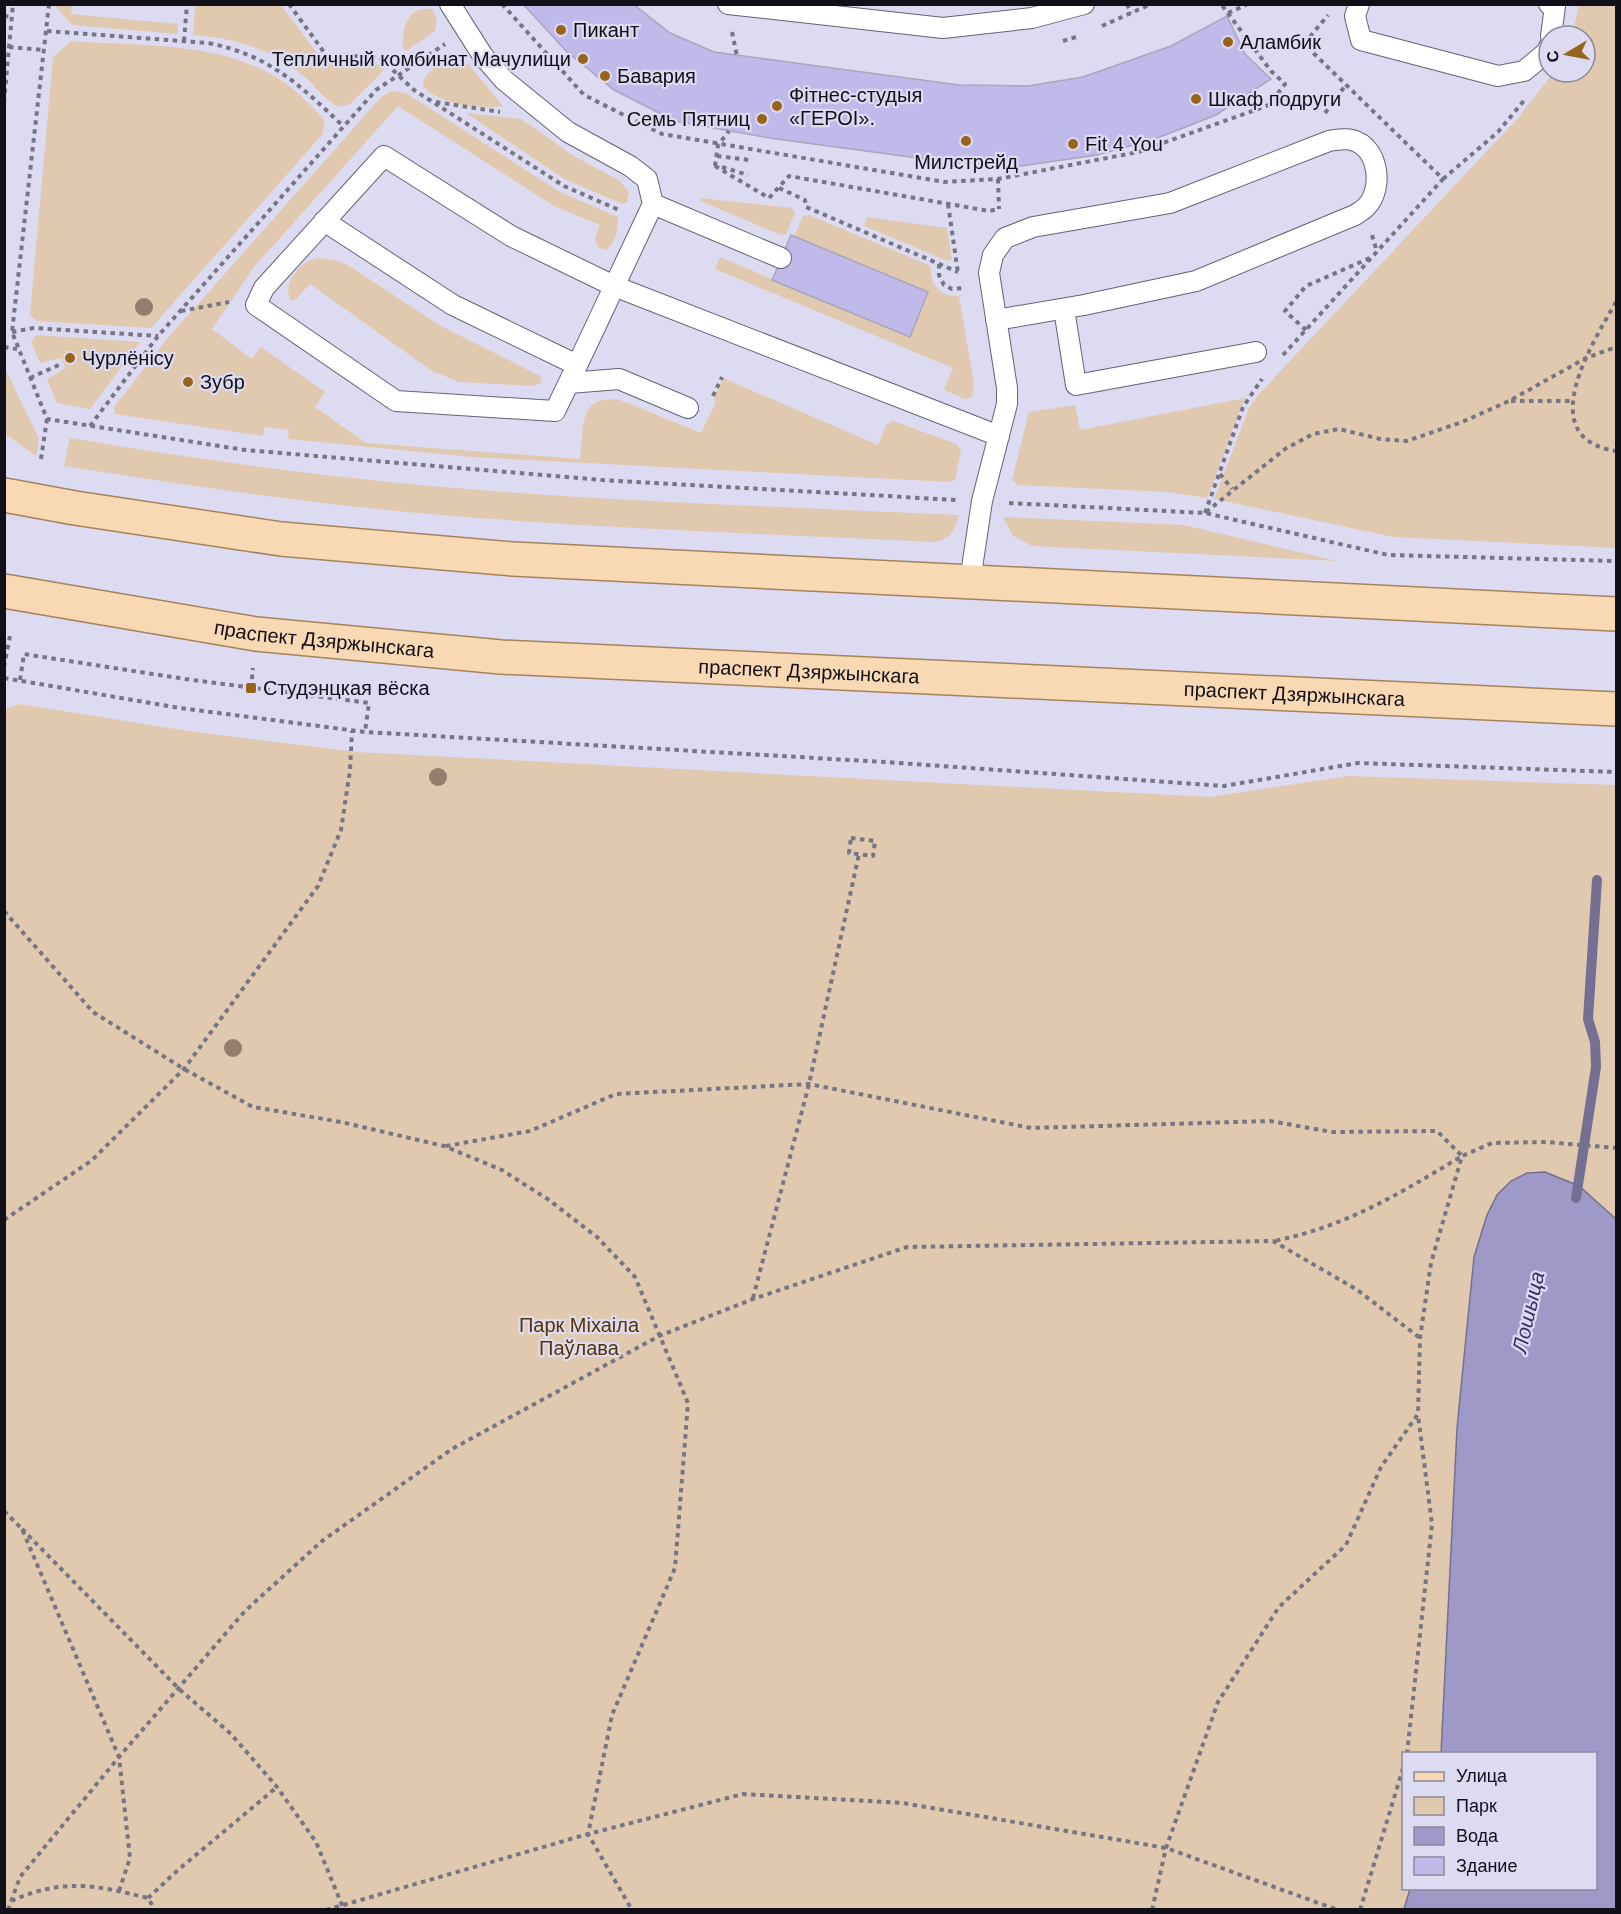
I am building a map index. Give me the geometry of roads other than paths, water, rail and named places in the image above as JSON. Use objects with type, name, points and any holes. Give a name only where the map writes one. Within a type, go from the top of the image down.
[{"type":"main road","points":[[4,495],[281,539],[513,559],[1617,614]]},
{"type":"main road","name":"праспект Дзяржынскага","points":[[4,591],[256,634],[501,657],[1617,709]]},
{"type":"lane","points":[[450,4],[465,31],[504,80],[526,100],[568,132],[630,166],[647,179],[653,204],[614,286],[573,374],[555,411],[396,401],[256,305],[264,288],[384,156],[512,236],[614,286],[999,436]]},
{"type":"lane","points":[[728,4],[943,28],[1032,18],[1084,4]]},
{"type":"lane","points":[[1359,4],[1355,16],[1361,40],[1498,76],[1524,71],[1537,60]]},
{"type":"lane","points":[[1549,4],[1555,6],[1553,24]]},
{"type":"lane","points":[[970,581],[982,501],[999,436],[1007,388],[996,320],[989,273],[990,264],[998,246],[1011,234],[1170,203],[1329,141],[1353,140],[1368,151],[1374,163],[1377,179],[1374,193],[1367,207],[1355,215],[1196,280],[1064,309],[996,320]]},
{"type":"lane","points":[[653,204],[781,258]]},
{"type":"lane","points":[[324,221],[453,305],[573,374],[619,379],[688,408]]},
{"type":"lane","points":[[1064,309],[1076,385],[1256,352]]},
{"type":"water","points":[[1545,1172],[1579,1186],[1616,1219],[1616,1909],[1404,1909],[1410,1890],[1597,1890],[1597,1752],[1441,1752],[1457,1428],[1474,1257],[1487,1215],[1497,1195],[1511,1181],[1527,1173]]},
{"type":"waterway","name":"Лошыца","points":[[1576,1198],[1596,1067],[1595,1042],[1588,1019],[1597,880]]},
{"type":"place","name":"Пикант","points":[[561,30]]},
{"type":"place","name":"Аламбик","points":[[1228,42]]},
{"type":"place","name":"Тепличный комбинат Мачулищи","points":[[583,59]]},
{"type":"place","name":"Бавария","points":[[605,76]]},
{"type":"place","name":"Шкаф подруги","points":[[1196,99]]},
{"type":"place","name":"Фітнес-студыя «ГЕРОІ».","points":[[777,106]]},
{"type":"place","name":"Семь Пятниц","points":[[762,119]]},
{"type":"place","name":"Милстрейд","points":[[966,141]]},
{"type":"place","name":"Fit 4 You","points":[[1073,144]]},
{"type":"place","name":"Чурлёнісу","points":[[70,358]]},
{"type":"place","name":"Зубр","points":[[188,382]]},
{"type":"place","name":"Студэнцкая вёска","points":[[251,688]]},
{"type":"park label","name":"Парк Міхаіла Паўлава","points":[[579,1336]]}]
